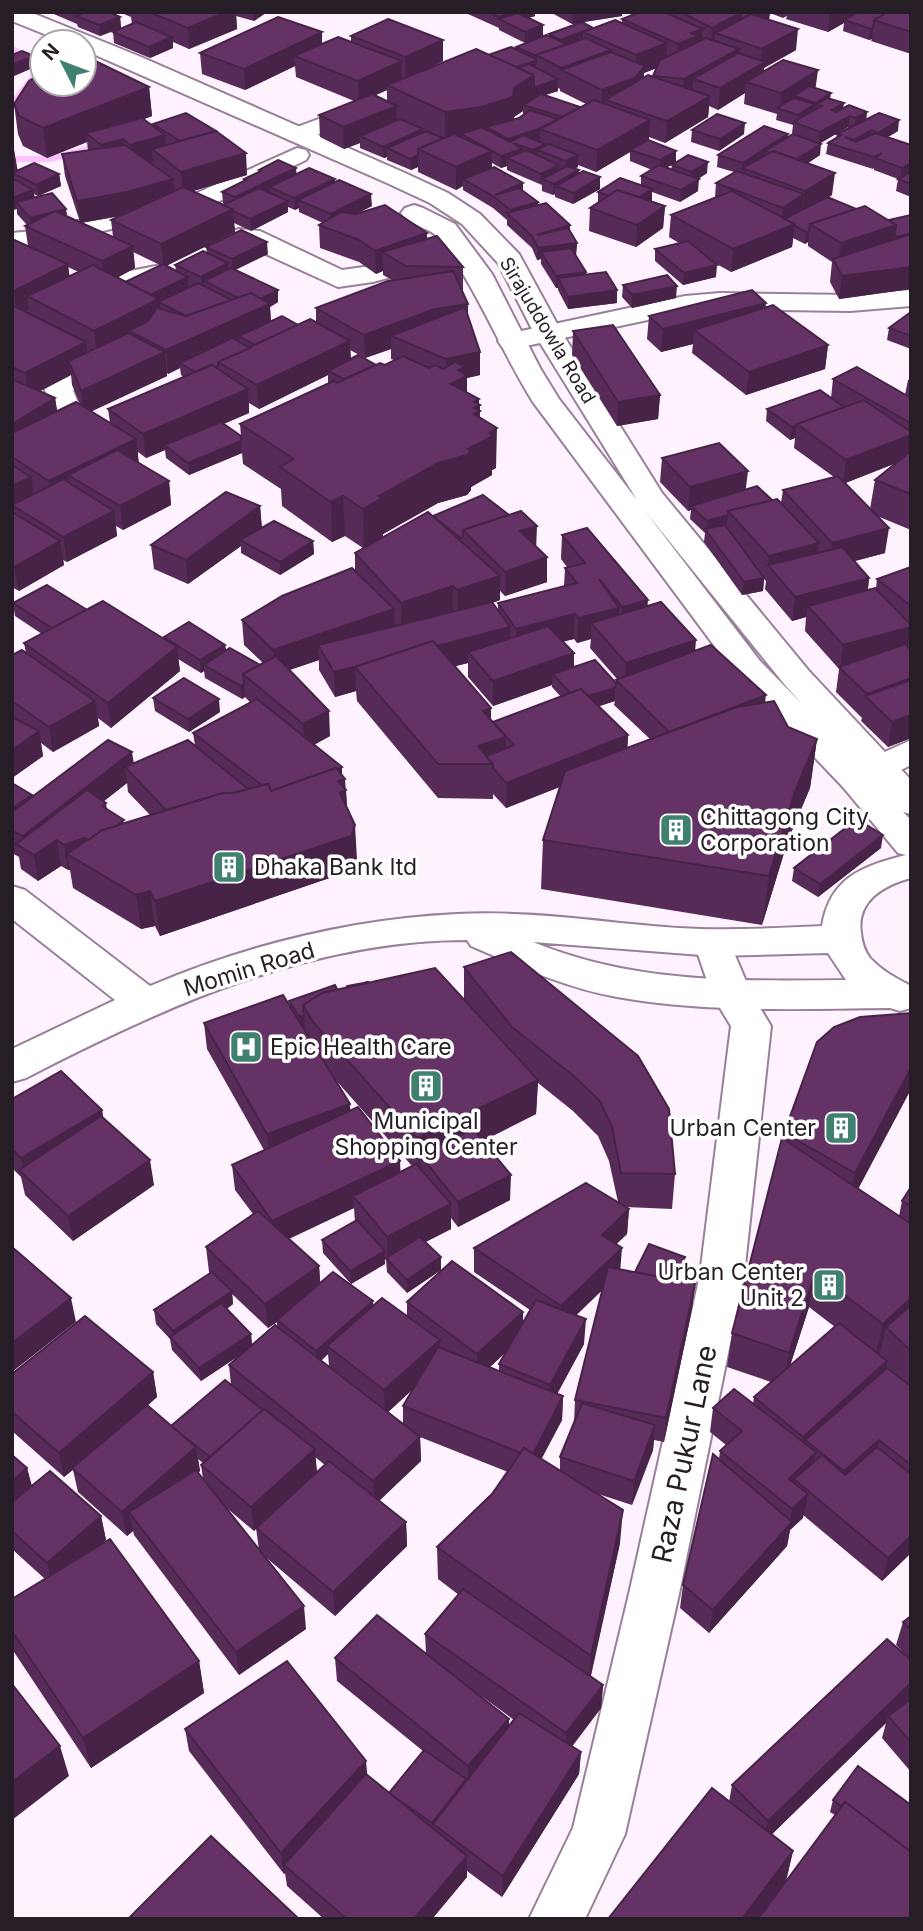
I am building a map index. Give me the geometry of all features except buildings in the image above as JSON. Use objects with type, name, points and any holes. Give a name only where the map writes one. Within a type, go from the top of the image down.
[{"type":"main road","name":"Sirajuddowla Road","points":[[12,13],[132,62],[298,145],[446,229],[478,274],[547,402],[748,668],[866,773],[911,802]]},
{"type":"main road","name":"Sirajuddowla Road","points":[[98,66],[439,198],[471,219],[491,237],[510,260],[548,333],[650,497],[797,678],[866,773],[911,844]]},
{"type":"main road","points":[[19,235],[198,201],[298,145],[390,100]]},
{"type":"main road","points":[[51,302],[73,290],[104,286],[186,266],[198,260],[211,247],[240,236],[261,241],[338,279],[373,274],[461,250]]},
{"type":"main road","points":[[104,286],[137,303]]},
{"type":"main road","points":[[512,341],[697,303],[850,303],[911,298]]},
{"type":"main road","points":[[12,456],[66,429],[70,421],[58,387],[89,357],[146,339]]},
{"type":"main road","points":[[866,773],[911,751]]},
{"type":"main road","points":[[901,997],[868,978],[850,960],[841,939],[840,916],[850,896],[869,879],[895,868],[911,866]]},
{"type":"main road","points":[[12,899],[145,1003]]},
{"type":"main road","name":"Momin Road","points":[[12,1067],[145,1003],[217,973],[295,952],[376,936],[459,927],[713,943],[841,939]]},
{"type":"main road","name":"Momin Road","points":[[459,927],[547,963],[616,983],[732,995],[901,997]]},
{"type":"main road","name":"Raza Pukur Lane","points":[[556,1919],[598,1834],[654,1594],[722,1275],[751,1026],[732,995],[713,943]]},
{"type":"waterway","points":[[12,49],[31,61],[39,71],[12,106]]},
{"type":"waterway","points":[[12,159],[51,159],[109,142]]},
{"type":"place","name":"Chittagong City Corporation","points":[[676,830]]},
{"type":"place","name":"Dhaka Bank ltd","points":[[229,867]]},
{"type":"place","name":"Epic Health Care","points":[[246,1047]]},
{"type":"place","name":"Municipal Shopping Center","points":[[426,1086]]},
{"type":"place","name":"Urban Center","points":[[841,1128]]},
{"type":"place","name":"Urban Center Unit 2","points":[[829,1285]]}]
